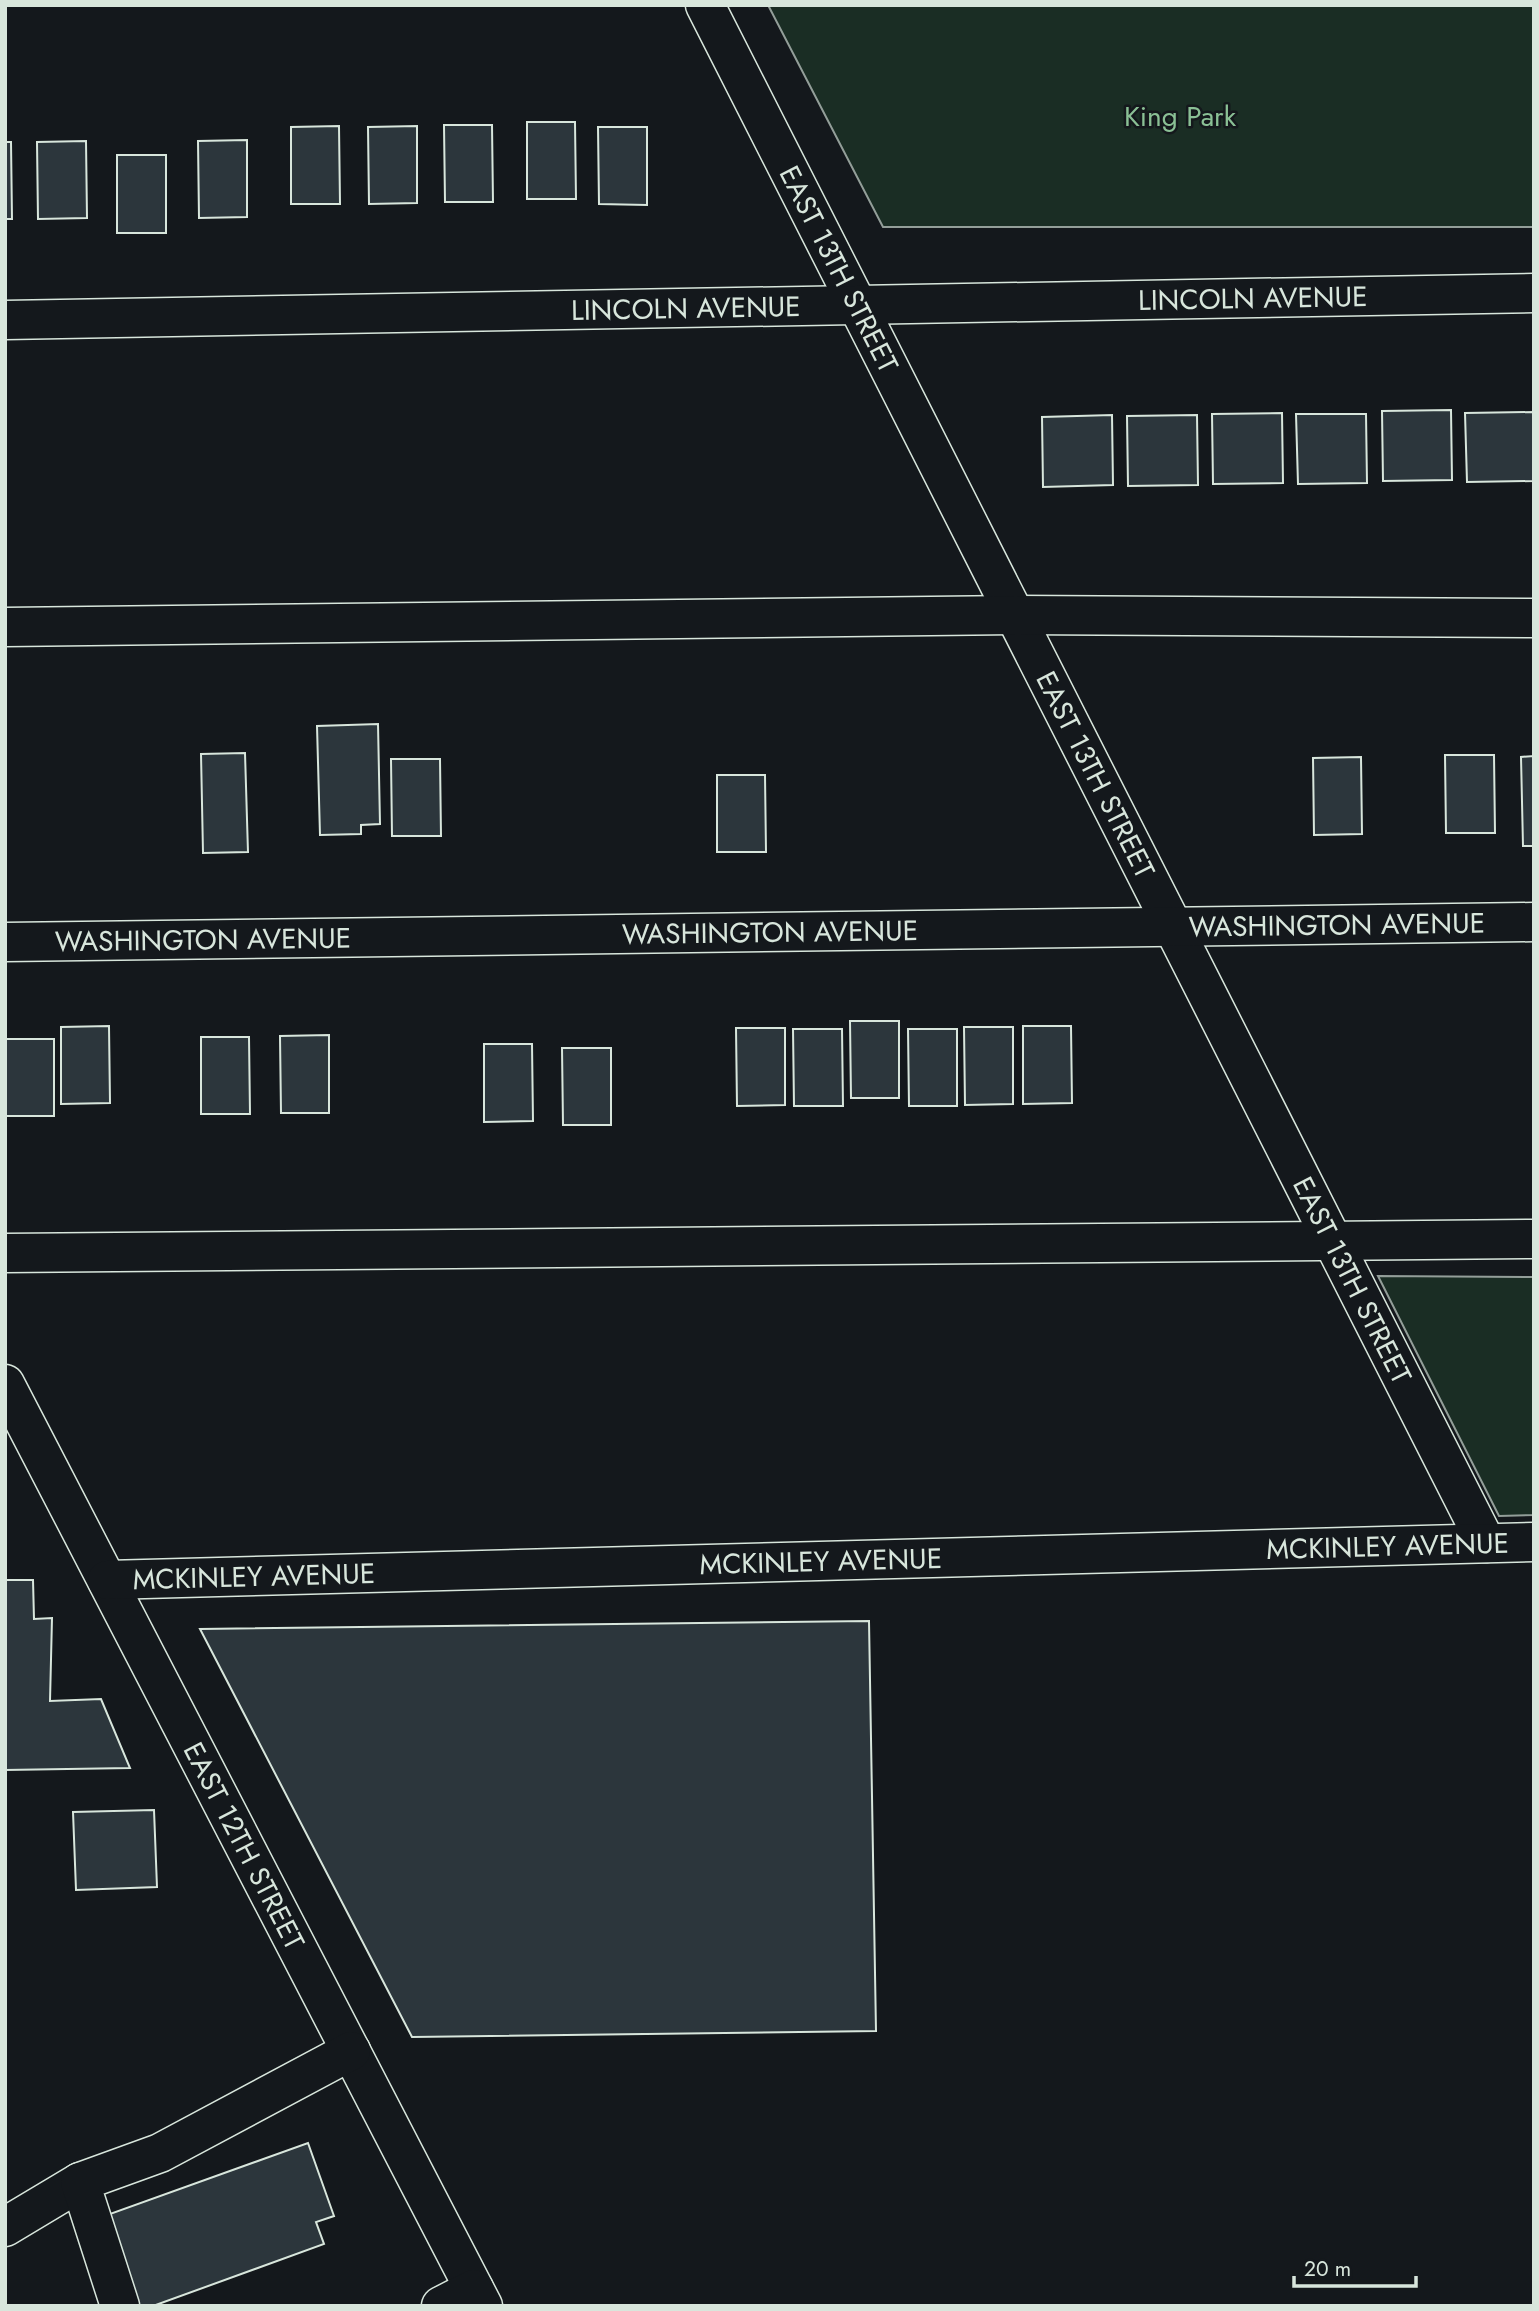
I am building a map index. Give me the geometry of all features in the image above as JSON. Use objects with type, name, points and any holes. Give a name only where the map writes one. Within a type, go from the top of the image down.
[{"type":"street","name":"EAST 13TH STREET","points":[[705,5],[1486,1543]]},
{"type":"street","name":"LINCOLN AVENUE","points":[[5,320],[1534,293]]},
{"type":"street","points":[[5,627],[1015,615],[1534,618]]},
{"type":"street","name":"WASHINGTON AVENUE","points":[[5,942],[1534,922]]},
{"type":"street","points":[[5,1253],[1534,1239]]},
{"type":"street","name":"EAST 12TH STREET","points":[[5,1384],[351,2050],[466,2300]]},
{"type":"street","name":"MCKINLEY AVENUE","points":[[107,1580],[1534,1542]]},
{"type":"street","points":[[5,2227],[80,2182],[160,2153],[351,2050]]},
{"type":"street","points":[[80,2182],[120,2306]]},
{"type":"green space","name":"King Park","points":[[768,5],[1534,5],[1534,227],[883,227]]},
{"type":"green space","points":[[1378,1276],[1534,1277],[1534,1515],[1499,1516]]},
{"type":"building","points":[[527,122],[575,122],[576,199],[527,199]]},
{"type":"building","points":[[444,125],[492,125],[493,202],[445,202]]},
{"type":"building","points":[[339,126],[340,204],[291,204],[291,127]]},
{"type":"building","points":[[417,126],[417,203],[369,204],[368,127]]},
{"type":"building","points":[[598,127],[647,127],[647,205],[599,204]]},
{"type":"building","points":[[247,140],[247,217],[199,218],[198,141]]},
{"type":"building","points":[[86,141],[87,218],[38,219],[37,142]]},
{"type":"building","points":[[5,142],[11,142],[12,219],[5,219]]},
{"type":"building","points":[[117,155],[166,155],[166,233],[117,233]]},
{"type":"building","points":[[1451,410],[1452,480],[1383,481],[1382,411]]},
{"type":"building","points":[[1534,412],[1534,481],[1467,482],[1465,413]]},
{"type":"building","points":[[1282,413],[1283,483],[1213,484],[1212,414]]},
{"type":"building","points":[[1296,414],[1366,414],[1367,483],[1298,484]]},
{"type":"building","points":[[1112,415],[1113,485],[1043,487],[1042,417]]},
{"type":"building","points":[[1197,415],[1198,485],[1128,486],[1127,416]]},
{"type":"building","points":[[378,724],[380,824],[361,825],[361,834],[320,835],[317,726]]},
{"type":"building","points":[[245,753],[248,852],[203,853],[201,754]]},
{"type":"building","points":[[1445,755],[1494,755],[1495,833],[1446,833]]},
{"type":"building","points":[[1534,756],[1534,846],[1523,846],[1521,757]]},
{"type":"building","points":[[1361,757],[1362,834],[1314,835],[1313,758]]},
{"type":"building","points":[[391,759],[440,759],[441,836],[392,836]]},
{"type":"building","points":[[717,775],[765,775],[766,852],[717,852]]},
{"type":"building","points":[[850,1021],[899,1021],[899,1098],[851,1098]]},
{"type":"building","points":[[109,1026],[110,1103],[61,1104],[61,1027]]},
{"type":"building","points":[[1023,1026],[1071,1026],[1072,1103],[1023,1104]]},
{"type":"building","points":[[964,1027],[1013,1027],[1013,1104],[965,1105]]},
{"type":"building","points":[[736,1028],[785,1028],[785,1105],[737,1106]]},
{"type":"building","points":[[793,1029],[842,1029],[843,1106],[794,1106]]},
{"type":"building","points":[[908,1029],[957,1029],[957,1106],[909,1106]]},
{"type":"building","points":[[329,1035],[329,1113],[281,1113],[280,1036]]},
{"type":"building","points":[[201,1037],[249,1037],[250,1114],[201,1114]]},
{"type":"building","points":[[5,1039],[54,1039],[54,1116],[6,1116]]},
{"type":"building","points":[[484,1044],[532,1044],[533,1121],[484,1122]]},
{"type":"building","points":[[562,1048],[611,1048],[611,1125],[563,1125]]},
{"type":"building","points":[[5,1580],[33,1580],[34,1619],[52,1618],[50,1701],[101,1699],[130,1768],[5,1770]]},
{"type":"building","points":[[869,1621],[876,2031],[412,2037],[200,1629]]},
{"type":"building","points":[[154,1810],[157,1887],[76,1890],[73,1812]]},
{"type":"building","points":[[308,2143],[334,2216],[316,2222],[324,2244],[153,2306],[139,2306],[107,2215]]}]
